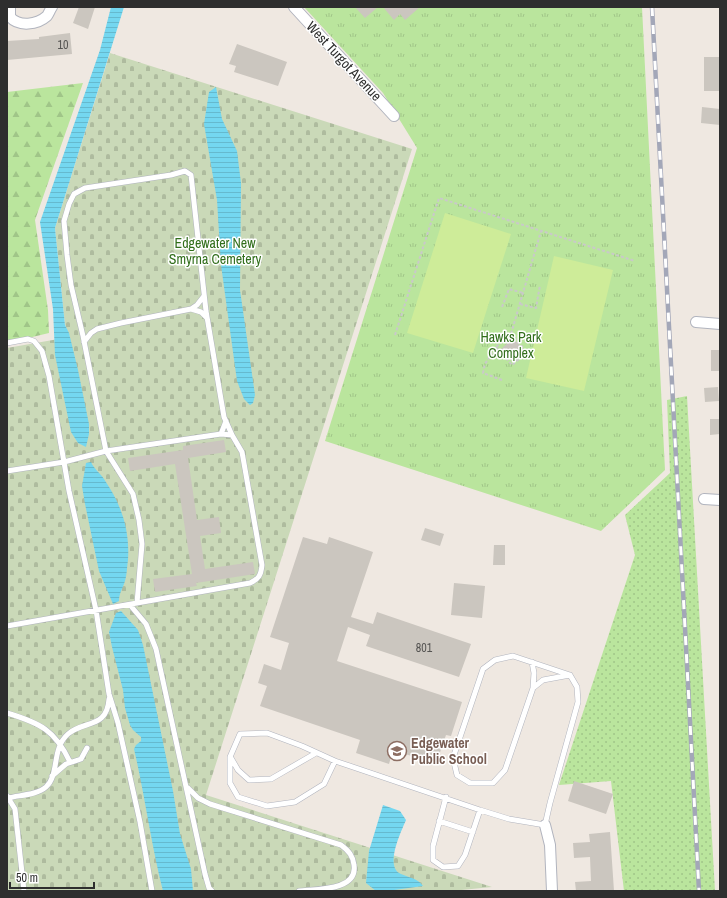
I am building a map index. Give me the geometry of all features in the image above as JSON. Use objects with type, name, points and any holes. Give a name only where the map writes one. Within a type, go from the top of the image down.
[{"type":"street","points":[[10,7],[10,17],[14,21],[26,24],[40,20],[48,15],[52,7]]},
{"type":"street","name":"West Turgot Avenue","points":[[294,7],[394,116]]},
{"type":"street","points":[[696,322],[720,324]]},
{"type":"street","points":[[704,499],[720,500]]},
{"type":"street","points":[[545,825],[550,845],[552,891]]},
{"type":"lane","points":[[7,626],[96,610],[137,603],[250,583],[259,578],[261,573],[262,565],[242,452],[232,436],[224,417],[204,296],[191,175],[185,171],[171,175],[85,188],[74,194],[68,204],[64,221],[71,285],[106,452],[133,494],[139,520],[142,544],[137,603]]},
{"type":"lane","points":[[84,342],[91,333],[97,329],[190,309],[197,305],[204,296]]},
{"type":"lane","points":[[190,309],[201,312],[207,318]]},
{"type":"lane","points":[[7,342],[28,339],[34,341],[42,351],[49,376],[69,491],[96,610],[109,694],[118,723],[140,822],[152,891]]},
{"type":"lane","points":[[221,434],[226,421]]},
{"type":"lane","points":[[7,471],[64,462],[106,452],[221,434],[232,436]]},
{"type":"lane","points":[[130,604],[146,624],[156,649],[205,874],[209,888],[212,891]]},
{"type":"lane","points":[[335,761],[324,784],[295,802],[267,806],[238,797],[230,783],[230,757],[240,734],[267,733],[302,746],[335,761],[446,797],[480,810],[509,819],[545,825],[578,702],[577,687],[570,675],[532,662],[513,656],[495,660],[484,669],[453,758],[457,775],[470,783],[493,783],[505,770],[533,688],[534,673],[532,662]]},
{"type":"lane","points":[[533,688],[543,680],[570,675]]},
{"type":"lane","points":[[24,891],[14,809],[8,797],[39,791],[47,786],[52,776],[60,743],[68,733],[77,728],[94,723],[100,719],[109,706],[109,694]]},
{"type":"lane","points":[[7,713],[34,722],[46,730],[60,743],[70,762]]},
{"type":"lane","points":[[52,776],[60,768],[70,762],[82,759],[87,748]]},
{"type":"lane","points":[[230,757],[238,770],[249,780],[270,778],[316,752]]},
{"type":"lane","points":[[187,787],[198,798],[210,804],[341,845],[350,852],[354,861],[355,871],[352,878],[346,884],[335,887],[299,891]]},
{"type":"lane","points":[[446,797],[439,821],[433,860],[443,867],[458,866],[465,855],[480,810]]},
{"type":"lane","points":[[439,821],[472,832]]},
{"type":"path","points":[[395,335],[439,198],[635,261]]},
{"type":"path","points":[[502,380],[483,373],[485,364],[496,347],[511,334],[541,231]]},
{"type":"path","points":[[520,304],[536,308],[540,285]]},
{"type":"path","points":[[502,307],[509,289],[523,293]]},
{"type":"path","points":[[496,347],[512,365],[527,352],[511,334]]},
{"type":"green space","name":"Hawks Park Complex","points":[[304,7],[642,7],[665,470],[601,531],[325,441],[417,148],[383,93]]},
{"type":"green space","name":"Edgewater New Smyrna Cemetery","points":[[110,53],[412,149],[206,795],[492,887],[451,891],[7,891],[7,348],[70,337],[65,325],[55,228]]},
{"type":"green space","points":[[83,83],[35,220],[48,310],[49,333],[7,343],[7,92]]},
{"type":"green space","points":[[445,213],[511,234],[473,353],[407,333]]},
{"type":"green space","points":[[554,256],[613,270],[584,391],[526,378]]},
{"type":"green space","points":[[687,396],[715,891],[624,891],[611,781],[559,785],[635,555],[625,515],[670,473],[667,400]]},
{"type":"water","points":[[111,7],[124,7],[55,228],[65,325],[69,333],[78,370],[89,424],[89,434],[86,447],[78,443],[71,432],[55,355],[53,309],[40,222],[100,50]]},
{"type":"water","points":[[216,87],[222,119],[237,151],[241,183],[240,290],[255,395],[253,403],[250,405],[244,399],[237,381],[221,265],[217,200],[204,124],[209,92]]},
{"type":"water","points":[[91,462],[110,488],[120,507],[126,527],[128,560],[126,579],[120,593],[119,601],[113,604],[99,571],[82,486],[86,463]]},
{"type":"water","points":[[121,611],[138,630],[143,645],[173,791],[180,834],[191,869],[193,891],[163,891],[134,749],[141,741],[141,737],[130,725],[109,632],[116,613]]},
{"type":"water","points":[[383,805],[400,811],[406,820],[395,849],[394,864],[396,870],[401,874],[416,880],[423,886],[376,891],[366,883],[369,851]]},
{"type":"building","points":[[79,7],[95,7],[88,29],[73,23]]},
{"type":"building","points":[[355,7],[378,7],[365,18]]},
{"type":"building","points":[[383,7],[420,7],[405,20],[400,14],[394,20]]},
{"type":"building","points":[[70,33],[72,54],[7,60],[7,41],[39,39],[39,37]]},
{"type":"building","points":[[237,44],[287,62],[278,86],[234,72],[236,66],[229,64]]},
{"type":"building","points":[[704,57],[720,57],[720,91],[704,91]]},
{"type":"building","points":[[702,107],[720,109],[720,125],[701,123]]},
{"type":"building","points":[[513,338],[525,351],[513,362],[501,349]]},
{"type":"building","points":[[711,350],[720,350],[720,371],[711,371]]},
{"type":"building","points":[[718,387],[719,401],[705,402],[704,388]]},
{"type":"building","points":[[710,419],[720,419],[720,434],[710,435]]},
{"type":"building","points":[[224,440],[226,452],[188,458],[197,520],[219,517],[221,533],[200,536],[205,569],[253,562],[255,574],[196,583],[197,586],[155,592],[153,579],[192,574],[175,464],[130,471],[128,458],[183,450],[183,446]]},
{"type":"building","points":[[425,528],[444,534],[440,546],[421,540]]},
{"type":"building","points":[[303,537],[327,544],[329,537],[373,552],[351,617],[373,624],[377,612],[471,644],[459,677],[366,646],[370,635],[348,627],[337,661],[462,702],[451,736],[446,735],[436,764],[393,750],[389,764],[356,753],[360,740],[260,706],[267,686],[258,683],[264,664],[281,670],[289,643],[270,637]]},
{"type":"building","points":[[494,545],[505,545],[505,565],[493,565]]},
{"type":"building","points":[[454,583],[485,586],[482,618],[451,615]]},
{"type":"building","points":[[574,781],[613,794],[606,814],[568,801]]},
{"type":"building","points":[[610,832],[614,891],[576,891],[575,882],[591,881],[590,857],[574,858],[573,843],[590,842],[589,834]]},
{"type":"railway","points":[[652,7],[699,891]]},
{"type":"place","name":"Edgewater Public School","points":[[397,751]]}]
